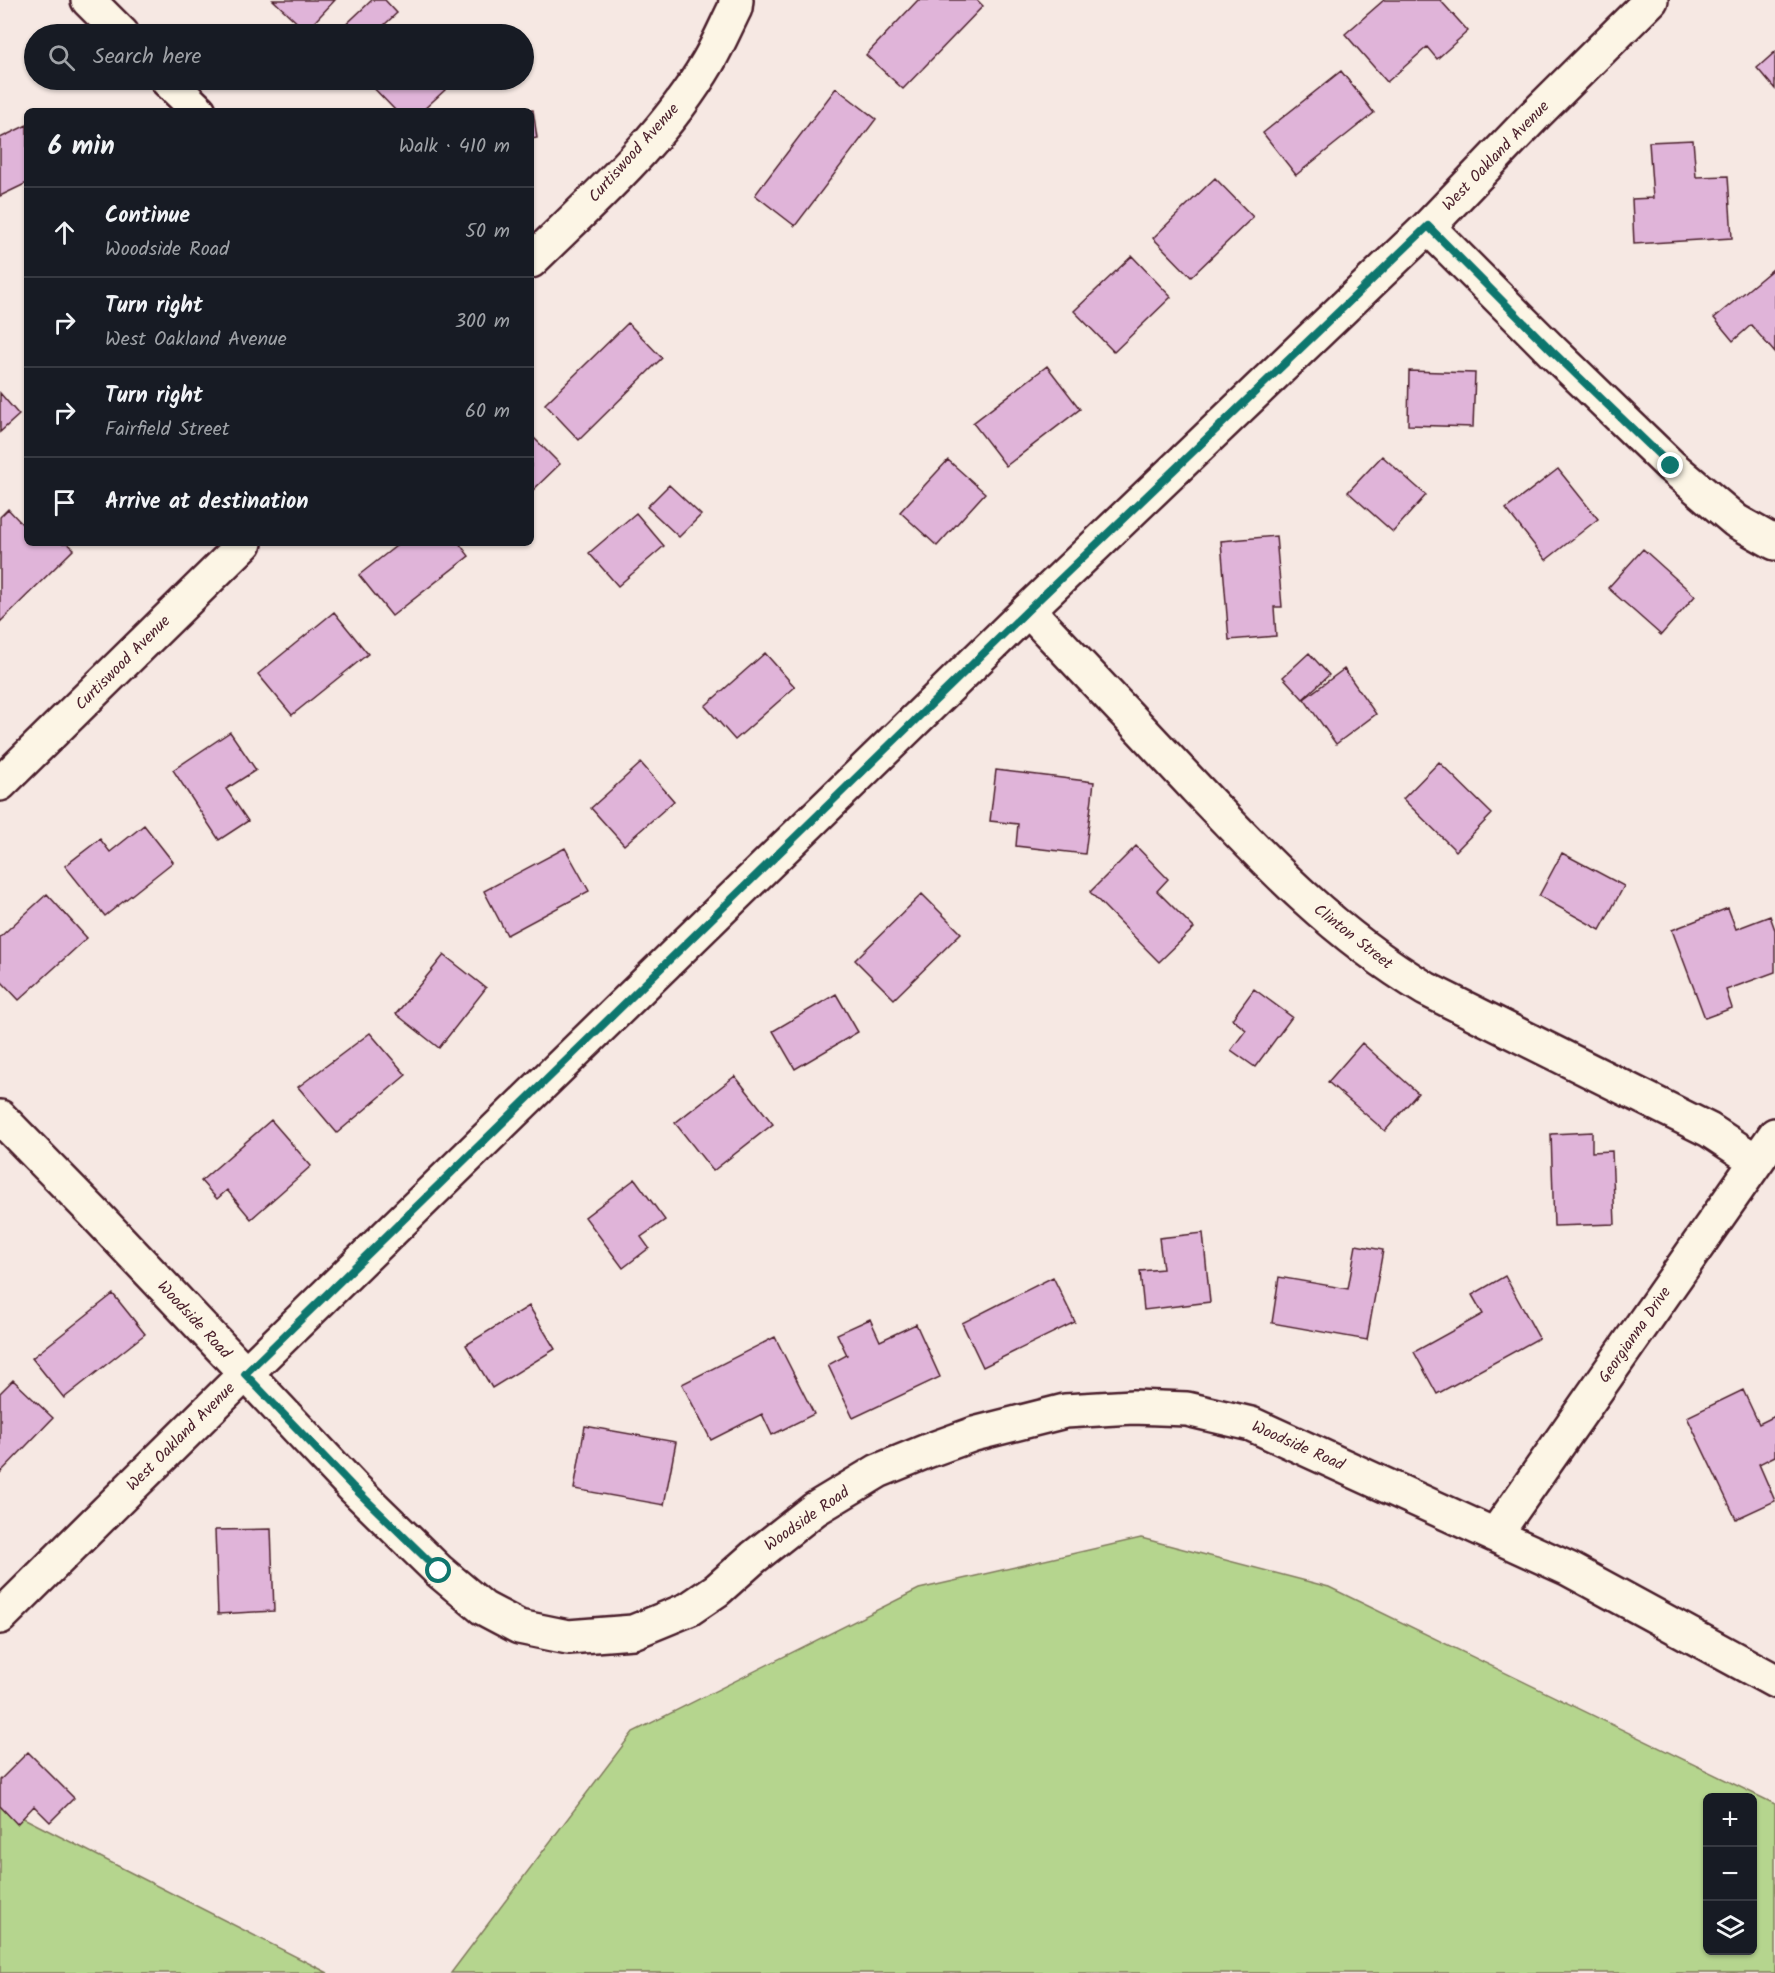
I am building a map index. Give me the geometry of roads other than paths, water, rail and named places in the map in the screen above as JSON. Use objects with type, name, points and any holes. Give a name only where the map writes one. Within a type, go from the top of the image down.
[{"type":"street","points":[[87,0],[112,24]]},
{"type":"street","name":"Curtiswood Avenue","points":[[534,258],[632,161],[676,109],[709,61],[735,8],[736,0]]},
{"type":"street","name":"West Oakland Avenue","points":[[0,1617],[245,1374],[1028,610],[1428,226],[1651,0]]},
{"type":"street","points":[[177,90],[196,108]]},
{"type":"street","points":[[1428,226],[1553,352],[1671,466],[1736,521],[1775,543]]},
{"type":"street","name":"Curtiswood Avenue","points":[[0,784],[242,546]]},
{"type":"street","name":"Clinton Street","points":[[1028,610],[1268,864],[1324,917],[1360,945],[1426,989],[1709,1130],[1756,1161]]},
{"type":"street","name":"Woodside Road","points":[[0,1117],[352,1486],[439,1571],[474,1601],[519,1627],[568,1637],[633,1632],[689,1609],[717,1590],[754,1557],[815,1509],[878,1472],[974,1434],[1065,1411],[1132,1407],[1187,1409],[1251,1424],[1496,1535],[1569,1569],[1775,1681]]},
{"type":"street","name":"Georgianna Drive","points":[[1496,1535],[1775,1135]]}]
